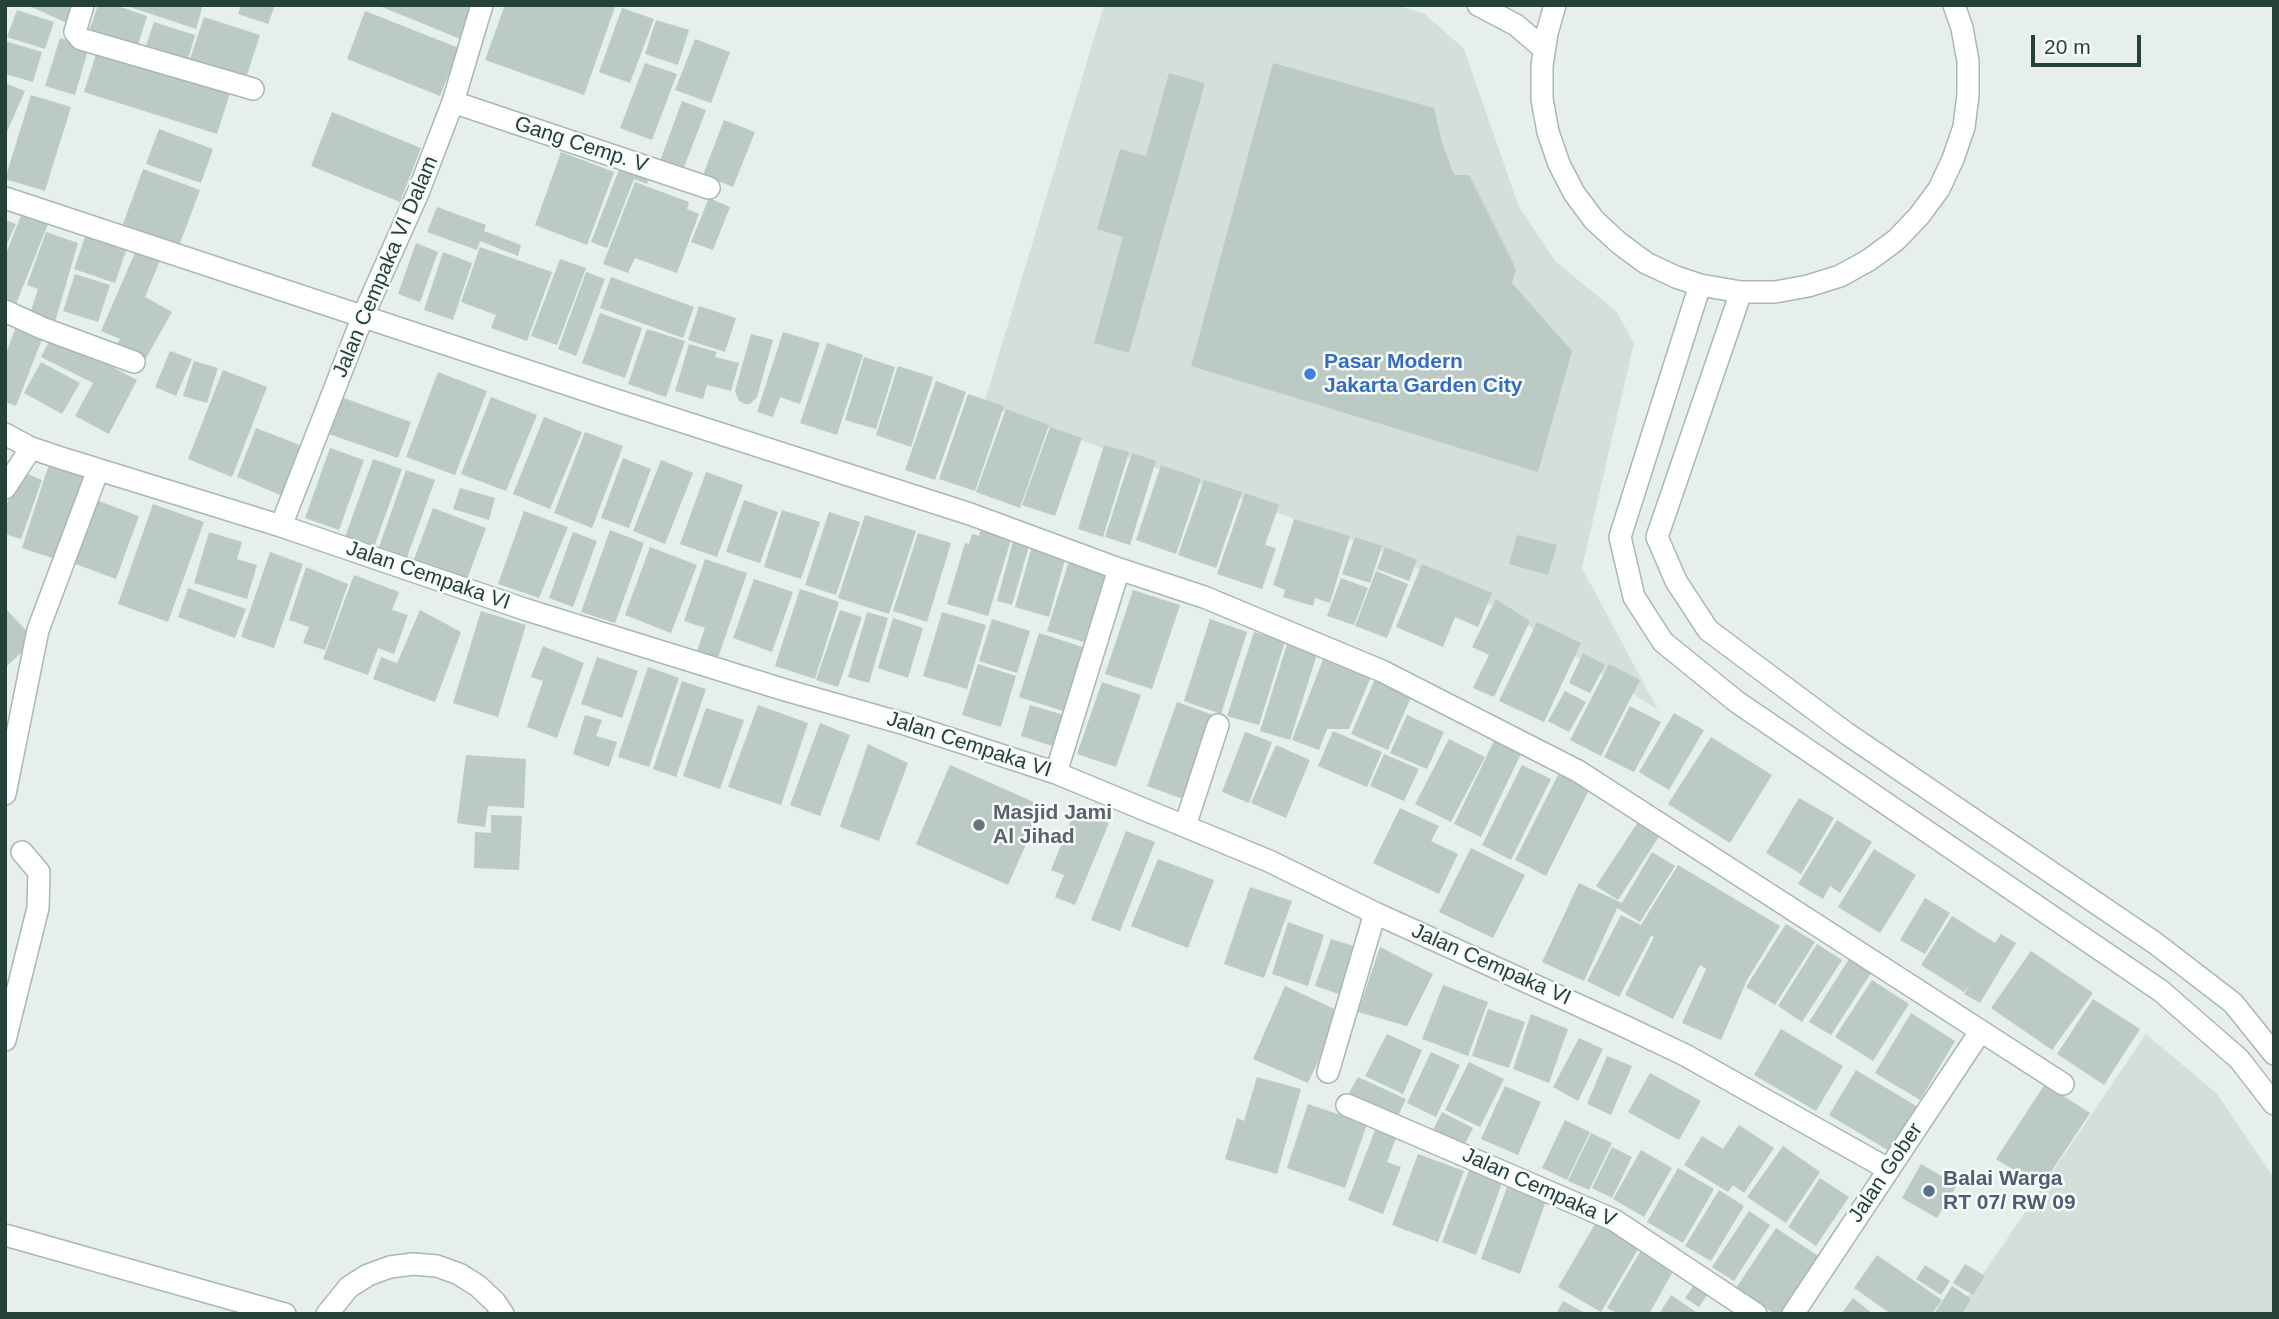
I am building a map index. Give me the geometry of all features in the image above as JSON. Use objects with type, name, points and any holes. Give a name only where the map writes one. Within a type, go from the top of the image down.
[{"type":"street","points":[[83,5],[75,32],[81,39],[253,89]]},
{"type":"street","name":"Jalan Cempaka VI Dalam","points":[[281,526],[363,316],[418,193],[453,102],[482,5]]},
{"type":"street","points":[[1478,5],[1516,25],[1544,49]]},
{"type":"street","points":[[1555,5],[1544,49],[1542,99],[1548,132],[1559,164],[1574,193],[1594,220],[1619,243],[1646,262],[1700,285],[1741,292],[1775,292],[1840,276],[1869,260],[1896,240],[1919,216],[1944,179],[1964,127],[1968,61],[1962,28],[1954,5]]},
{"type":"street","name":"Gang Cemp. V","points":[[453,102],[709,188]]},
{"type":"street","points":[[5,198],[970,514],[1204,597],[1382,671],[1578,771],[2063,1084]]},
{"type":"street","points":[[1700,285],[1620,537],[1634,597],[1662,642],[1737,702],[2161,991],[2239,1059],[2274,1104]]},
{"type":"street","points":[[1741,292],[1657,537],[1675,581],[1708,630],[1846,733],[2155,943],[2232,1003],[2274,1054]]},
{"type":"street","points":[[5,311],[42,328],[134,362]]},
{"type":"street","name":"Jalan Cempaka VI","points":[[5,434],[31,448],[281,526],[527,610],[905,724],[1056,773],[1269,861],[1685,1055],[1888,1169]]},
{"type":"street","points":[[5,488],[31,448]]},
{"type":"street","points":[[5,794],[38,630],[98,470]]},
{"type":"street","points":[[1056,773],[1119,569]]},
{"type":"street","points":[[1185,826],[1218,725]]},
{"type":"street","points":[[5,1040],[38,908],[39,872],[22,852]]},
{"type":"street","points":[[1328,1072],[1376,913]]},
{"type":"street","name":"Jalan Gober","points":[[1793,1314],[1980,1032]]},
{"type":"street","name":"Jalan Cempaka V","points":[[1348,1105],[1615,1220],[1756,1314]]},
{"type":"street","points":[[5,1236],[285,1314]]},
{"type":"street","points":[[327,1314],[349,1287],[368,1275],[390,1267],[413,1264],[437,1266],[458,1274],[478,1286],[503,1314]]},
{"type":"shaded area","name":"Pasar Modern Jakarta Garden City","points":[[1104,5],[1396,5],[1425,14],[1464,49],[1519,207],[1555,261],[1616,311],[1634,343],[1582,568],[1658,710],[1518,619],[1389,554],[984,404]]},
{"type":"shaded area","points":[[2146,1034],[2217,1094],[2274,1178],[2274,1314],[1956,1314]]},
{"type":"building","points":[[27,5],[74,5],[67,23]]},
{"type":"building","points":[[98,5],[115,5],[147,16],[137,48],[89,31]]},
{"type":"building","points":[[124,5],[203,5],[196,29]]},
{"type":"building","points":[[241,5],[275,5],[268,24],[238,14]]},
{"type":"building","points":[[377,5],[477,5],[463,40]]},
{"type":"building","points":[[505,5],[615,7],[584,95],[485,60]]},
{"type":"building","points":[[622,8],[654,19],[630,83],[599,72]]},
{"type":"building","points":[[17,10],[54,22],[45,49],[7,37]]},
{"type":"building","points":[[365,11],[459,48],[440,96],[347,59]]},
{"type":"building","points":[[204,17],[260,35],[246,78],[190,59]]},
{"type":"building","points":[[656,20],[689,30],[678,65],[645,54]]},
{"type":"building","points":[[154,22],[195,35],[188,59],[146,46]]},
{"type":"building","points":[[60,38],[89,47],[75,95],[45,86]]},
{"type":"building","points":[[695,39],[730,52],[711,103],[675,90]]},
{"type":"building","points":[[5,41],[42,52],[33,82],[5,74]]},
{"type":"building","points":[[98,48],[231,90],[217,134],[84,92]]},
{"type":"building","points":[[645,63],[677,74],[652,140],[620,128]]},
{"type":"building","points":[[1273,63],[1434,108],[1442,143],[1454,175],[1469,175],[1516,269],[1512,283],[1572,351],[1538,472],[1191,366]]},
{"type":"building","points":[[1169,73],[1205,83],[1129,353],[1094,343],[1123,237],[1097,229],[1120,149],[1146,156]]},
{"type":"building","points":[[5,83],[25,91],[5,136]]},
{"type":"building","points":[[31,95],[71,107],[45,191],[5,179]]},
{"type":"building","points":[[682,101],[706,110],[683,170],[660,161]]},
{"type":"building","points":[[332,112],[421,148],[400,202],[311,166]]},
{"type":"building","points":[[724,120],[755,132],[733,187],[703,175]]},
{"type":"building","points":[[159,129],[213,149],[201,183],[146,164]]},
{"type":"building","points":[[561,152],[614,172],[587,245],[535,225]]},
{"type":"building","points":[[622,162],[651,173],[647,184],[634,179],[607,248],[591,242]]},
{"type":"building","points":[[143,169],[200,190],[179,246],[123,224]]},
{"type":"building","points":[[635,182],[689,202],[687,209],[699,214],[677,273],[635,258],[628,273],[603,264]]},
{"type":"building","points":[[709,198],[730,207],[713,250],[691,242]]},
{"type":"building","points":[[437,207],[486,225],[484,231],[521,245],[518,256],[480,241],[477,250],[427,232]]},
{"type":"building","points":[[24,208],[50,219],[14,309],[5,305],[5,256]]},
{"type":"building","points":[[5,220],[16,224],[5,248]]},
{"type":"building","points":[[46,232],[78,243],[55,322],[30,314],[38,289],[27,285]]},
{"type":"building","points":[[86,234],[127,248],[115,283],[74,269]]},
{"type":"building","points":[[416,243],[438,252],[420,302],[398,294]]},
{"type":"building","points":[[480,247],[552,272],[527,341],[491,328],[496,315],[461,302]]},
{"type":"building","points":[[137,248],[161,258],[145,297],[172,312],[145,360],[117,344],[120,339],[101,331]]},
{"type":"building","points":[[443,252],[472,263],[453,320],[424,310]]},
{"type":"building","points":[[560,259],[586,268],[557,345],[531,336]]},
{"type":"building","points":[[586,272],[605,279],[576,356],[558,349]]},
{"type":"building","points":[[75,274],[110,285],[98,322],[63,311]]},
{"type":"building","points":[[611,277],[694,307],[683,338],[600,308]]},
{"type":"building","points":[[699,306],[736,318],[725,352],[688,340]]},
{"type":"building","points":[[600,313],[642,328],[625,378],[582,363]]},
{"type":"building","points":[[17,324],[44,334],[16,406],[5,402],[5,356]]},
{"type":"building","points":[[647,329],[685,341],[666,397],[628,384]]},
{"type":"building","points":[[783,332],[820,343],[800,404],[780,397],[773,417],[757,412]]},
{"type":"building","points":[[53,334],[104,359],[103,362],[137,380],[109,434],[75,416],[93,383],[41,357]]},
{"type":"building","points":[[751,334],[773,340],[757,397],[750,404],[745,404],[739,401],[735,391]]},
{"type":"building","points":[[827,343],[863,355],[837,435],[800,423]]},
{"type":"building","points":[[689,344],[717,352],[715,357],[739,363],[731,391],[707,385],[703,399],[675,391]]},
{"type":"building","points":[[170,351],[192,359],[176,396],[155,387]]},
{"type":"building","points":[[864,357],[895,367],[876,429],[845,420]]},
{"type":"building","points":[[194,361],[218,368],[207,403],[183,396]]},
{"type":"building","points":[[41,362],[80,383],[62,414],[24,393]]},
{"type":"building","points":[[898,366],[933,377],[911,447],[876,435]]},
{"type":"building","points":[[223,370],[267,387],[232,477],[188,459]]},
{"type":"building","points":[[438,372],[487,391],[455,475],[406,457]]},
{"type":"building","points":[[936,381],[966,392],[935,480],[905,470]]},
{"type":"building","points":[[968,394],[1004,406],[975,491],[939,479]]},
{"type":"building","points":[[338,396],[411,422],[398,458],[326,433]]},
{"type":"building","points":[[491,397],[537,415],[506,491],[461,474]]},
{"type":"building","points":[[1006,409],[1049,425],[1020,508],[976,492]]},
{"type":"building","points":[[544,417],[582,432],[550,509],[513,494]]},
{"type":"building","points":[[1050,427],[1082,438],[1055,516],[1022,505]]},
{"type":"building","points":[[256,428],[305,447],[285,497],[237,477]]},
{"type":"building","points":[[585,432],[623,446],[592,528],[554,513]]},
{"type":"building","points":[[1104,445],[1129,452],[1103,537],[1078,529]]},
{"type":"building","points":[[330,448],[364,460],[339,530],[305,518]]},
{"type":"building","points":[[1132,453],[1156,461],[1130,545],[1105,537]]},
{"type":"building","points":[[623,458],[651,469],[629,528],[601,518]]},
{"type":"building","points":[[373,459],[402,469],[374,547],[345,537]]},
{"type":"building","points":[[661,460],[693,473],[665,544],[633,531]]},
{"type":"building","points":[[49,464],[88,476],[61,561],[22,548]]},
{"type":"building","points":[[1161,465],[1201,479],[1176,554],[1136,540]]},
{"type":"building","points":[[406,470],[435,480],[406,560],[378,550]]},
{"type":"building","points":[[21,471],[42,480],[21,539],[5,534],[5,508]]},
{"type":"building","points":[[706,472],[743,485],[717,557],[680,544]]},
{"type":"building","points":[[1204,480],[1242,492],[1216,568],[1178,555]]},
{"type":"building","points":[[460,488],[495,498],[489,520],[453,509]]},
{"type":"building","points":[[1245,493],[1279,505],[1265,545],[1276,548],[1262,589],[1217,574]]},
{"type":"building","points":[[96,500],[139,516],[116,579],[73,563]]},
{"type":"building","points":[[744,500],[778,512],[760,563],[726,552]]},
{"type":"building","points":[[153,504],[204,522],[168,622],[118,604]]},
{"type":"building","points":[[433,508],[486,528],[466,582],[413,562]]},
{"type":"building","points":[[782,510],[820,522],[801,579],[764,567]]},
{"type":"building","points":[[524,511],[568,527],[539,598],[498,584]]},
{"type":"building","points":[[829,512],[860,522],[836,595],[805,585]]},
{"type":"building","points":[[865,515],[916,531],[889,614],[838,598]]},
{"type":"building","points":[[1294,519],[1350,536],[1330,603],[1315,598],[1313,606],[1283,597],[1285,590],[1273,585]]},
{"type":"building","points":[[981,527],[1012,536],[988,616],[947,604],[965,543],[969,544],[972,534],[979,536]]},
{"type":"building","points":[[610,530],[644,543],[615,623],[581,612]]},
{"type":"building","points":[[209,532],[242,542],[237,559],[257,565],[247,599],[194,583]]},
{"type":"building","points":[[573,532],[597,541],[573,607],[549,598]]},
{"type":"building","points":[[918,533],[951,543],[927,622],[893,611]]},
{"type":"building","points":[[1517,535],[1557,545],[1548,575],[1509,564]]},
{"type":"building","points":[[1355,537],[1382,546],[1370,583],[1342,574]]},
{"type":"building","points":[[1013,541],[1029,546],[1012,605],[997,601]]},
{"type":"building","points":[[1032,546],[1066,556],[1049,617],[1015,607]]},
{"type":"building","points":[[650,547],[697,565],[671,633],[625,615]]},
{"type":"building","points":[[1385,547],[1417,560],[1409,581],[1377,569]]},
{"type":"building","points":[[270,552],[303,564],[274,648],[241,637]]},
{"type":"building","points":[[1070,558],[1110,572],[1087,643],[1047,631]]},
{"type":"building","points":[[705,559],[747,573],[718,658],[697,651],[705,628],[684,621]]},
{"type":"building","points":[[1422,564],[1492,593],[1478,627],[1455,617],[1443,647],[1396,627]]},
{"type":"building","points":[[306,567],[348,584],[325,650],[303,643],[309,627],[289,620]]},
{"type":"building","points":[[1376,571],[1408,584],[1387,638],[1355,626]]},
{"type":"building","points":[[354,575],[399,592],[392,610],[408,615],[394,654],[378,648],[368,675],[323,659]]},
{"type":"building","points":[[1341,578],[1368,588],[1354,625],[1327,616]]},
{"type":"building","points":[[754,579],[793,592],[772,652],[733,638]]},
{"type":"building","points":[[188,588],[246,609],[235,638],[178,617]]},
{"type":"building","points":[[800,589],[839,602],[815,679],[775,666]]},
{"type":"building","points":[[1133,590],[1180,605],[1152,689],[1105,674]]},
{"type":"building","points":[[1496,599],[1530,621],[1494,697],[1473,688],[1489,655],[1472,647]]},
{"type":"building","points":[[5,608],[35,640],[7,666],[5,664]]},
{"type":"building","points":[[420,610],[461,632],[435,702],[373,679],[381,657],[397,663]]},
{"type":"building","points":[[840,610],[862,617],[838,687],[816,680]]},
{"type":"building","points":[[481,611],[526,625],[498,717],[453,703]]},
{"type":"building","points":[[867,612],[888,618],[869,683],[848,677]]},
{"type":"building","points":[[942,612],[986,625],[967,689],[923,676]]},
{"type":"building","points":[[893,618],[923,628],[908,678],[878,668]]},
{"type":"building","points":[[992,619],[1030,631],[1017,673],[979,661]]},
{"type":"building","points":[[1210,619],[1247,632],[1221,714],[1184,701]]},
{"type":"building","points":[[1537,622],[1581,643],[1544,722],[1499,701]]},
{"type":"building","points":[[1254,632],[1285,641],[1259,725],[1227,716]]},
{"type":"building","points":[[1039,633],[1086,648],[1066,712],[1019,697]]},
{"type":"building","points":[[1288,641],[1318,651],[1290,740],[1260,731]]},
{"type":"building","points":[[543,646],[584,663],[557,738],[527,727],[543,681],[531,677]]},
{"type":"building","points":[[1583,653],[1605,665],[1590,693],[1569,683]]},
{"type":"building","points":[[1325,654],[1373,672],[1349,729],[1327,729],[1319,750],[1292,740]]},
{"type":"building","points":[[597,657],[638,671],[622,718],[581,704]]},
{"type":"building","points":[[978,664],[1016,676],[1001,727],[962,715]]},
{"type":"building","points":[[1609,664],[1640,680],[1601,756],[1570,740]]},
{"type":"building","points":[[648,667],[679,678],[649,767],[618,757]]},
{"type":"building","points":[[1375,679],[1412,695],[1388,750],[1351,734]]},
{"type":"building","points":[[682,681],[706,689],[676,777],[653,769]]},
{"type":"building","points":[[1102,682],[1141,695],[1116,767],[1077,754]]},
{"type":"building","points":[[1565,691],[1586,702],[1569,732],[1548,721]]},
{"type":"building","points":[[1177,702],[1216,716],[1186,800],[1147,786]]},
{"type":"building","points":[[758,705],[808,723],[781,805],[728,787]]},
{"type":"building","points":[[1030,705],[1064,715],[1055,747],[1021,736]]},
{"type":"building","points":[[1630,706],[1661,722],[1634,772],[1604,757]]},
{"type":"building","points":[[706,708],[744,720],[720,789],[683,776]]},
{"type":"building","points":[[1674,713],[1704,730],[1669,790],[1639,772]]},
{"type":"building","points":[[585,715],[602,720],[596,736],[617,742],[609,767],[573,754]]},
{"type":"building","points":[[1407,715],[1444,732],[1427,769],[1390,753]]},
{"type":"building","points":[[820,723],[850,735],[820,816],[790,805]]},
{"type":"building","points":[[1333,731],[1382,752],[1367,787],[1318,766]]},
{"type":"building","points":[[1245,732],[1272,742],[1249,803],[1222,792]]},
{"type":"building","points":[[1711,737],[1772,775],[1730,843],[1668,804]]},
{"type":"building","points":[[1449,739],[1485,757],[1451,822],[1415,804]]},
{"type":"building","points":[[1494,741],[1521,754],[1481,837],[1454,824]]},
{"type":"building","points":[[868,744],[908,763],[879,841],[840,827]]},
{"type":"building","points":[[1276,745],[1310,760],[1286,818],[1251,803]]},
{"type":"building","points":[[1384,754],[1419,769],[1404,801],[1370,786]]},
{"type":"building","points":[[466,755],[526,759],[524,808],[488,806],[485,827],[457,823]]},
{"type":"building","name":"Masjid Jami Al Jihad","points":[[950,765],[1043,806],[1008,885],[916,844]]},
{"type":"building","points":[[1522,765],[1551,779],[1511,860],[1482,845]]},
{"type":"building","points":[[1559,773],[1590,788],[1546,876],[1515,860]]},
{"type":"building","points":[[1799,798],[1834,818],[1801,874],[1766,853]]},
{"type":"building","points":[[1400,808],[1439,826],[1431,841],[1458,854],[1439,894],[1373,863]]},
{"type":"building","points":[[1075,810],[1109,823],[1075,905],[1055,897],[1064,875],[1051,870]]},
{"type":"building","points":[[491,815],[522,816],[519,870],[474,868],[475,832],[491,833]]},
{"type":"building","points":[[1837,820],[1872,842],[1840,893],[1830,886],[1823,899],[1798,884]]},
{"type":"building","points":[[1638,822],[1660,835],[1618,900],[1596,886]]},
{"type":"building","points":[[1126,831],[1155,842],[1120,931],[1091,920]]},
{"type":"building","points":[[1471,848],[1525,875],[1493,938],[1439,912]]},
{"type":"building","points":[[1874,849],[1916,875],[1880,933],[1838,907]]},
{"type":"building","points":[[1652,852],[1675,866],[1640,922],[1617,908],[1584,981],[1542,962],[1579,883],[1622,903]]},
{"type":"building","points":[[1158,859],[1214,880],[1188,948],[1131,926]]},
{"type":"building","points":[[1678,865],[1780,926],[1747,980],[1721,1040],[1682,1023],[1706,969],[1700,965],[1673,1019],[1625,995],[1654,937],[1651,936],[1619,997],[1587,981],[1621,915],[1641,925]]},
{"type":"building","points":[[1250,887],[1292,901],[1264,978],[1224,964]]},
{"type":"building","points":[[1925,898],[1950,913],[1925,954],[1900,940]]},
{"type":"building","points":[[1952,916],[1995,943],[2001,934],[2016,943],[1980,1003],[1964,994],[1971,983],[1964,992],[1921,965]]},
{"type":"building","points":[[1288,922],[1324,935],[1308,986],[1272,974]]},
{"type":"building","points":[[1786,924],[1815,942],[1775,1005],[1746,987]]},
{"type":"building","points":[[1331,939],[1360,948],[1345,996],[1315,986]]},
{"type":"building","points":[[1817,944],[1842,960],[1802,1022],[1778,1006]]},
{"type":"building","points":[[1380,947],[1433,974],[1407,1026],[1358,1012]]},
{"type":"building","points":[[2031,951],[2093,993],[2052,1050],[1991,1008]]},
{"type":"building","points":[[1849,959],[1871,973],[1831,1035],[1809,1022]]},
{"type":"building","points":[[1872,980],[1909,1004],[1873,1061],[1835,1037]]},
{"type":"building","points":[[1443,985],[1488,1002],[1468,1056],[1422,1039]]},
{"type":"building","points":[[1285,986],[1341,1012],[1308,1083],[1253,1059]]},
{"type":"building","points":[[2093,999],[2140,1029],[2104,1085],[2057,1054]]},
{"type":"building","points":[[1488,1009],[1525,1022],[1509,1068],[1472,1056]]},
{"type":"building","points":[[1911,1013],[1955,1041],[1920,1100],[1875,1073]]},
{"type":"building","points":[[1531,1014],[1568,1029],[1549,1083],[1513,1069]]},
{"type":"building","points":[[1781,1029],[1843,1066],[1816,1111],[1754,1075]]},
{"type":"building","points":[[1387,1034],[1422,1050],[1403,1094],[1365,1076]]},
{"type":"building","points":[[1579,1038],[1603,1049],[1578,1101],[1553,1087]]},
{"type":"building","points":[[1431,1052],[1460,1065],[1436,1117],[1407,1103]]},
{"type":"building","points":[[1607,1056],[1632,1066],[1611,1115],[1587,1104]]},
{"type":"building","points":[[1469,1062],[1504,1079],[1480,1127],[1445,1110]]},
{"type":"building","points":[[1856,1070],[1918,1107],[1891,1152],[1829,1115]]},
{"type":"building","points":[[1650,1073],[1701,1101],[1679,1140],[1628,1112]]},
{"type":"building","points":[[1257,1077],[1301,1089],[1277,1174],[1225,1159],[1237,1118],[1244,1121]]},
{"type":"building","points":[[1358,1077],[1406,1099],[1398,1116],[1349,1093]]},
{"type":"building","points":[[2045,1084],[2090,1113],[2041,1187],[1996,1159]]},
{"type":"building","points":[[1505,1086],[1541,1102],[1518,1155],[1481,1139]]},
{"type":"building","points":[[1308,1104],[1367,1124],[1345,1188],[1287,1168]]},
{"type":"building","points":[[1442,1112],[1473,1128],[1464,1146],[1433,1130]]},
{"type":"building","points":[[1565,1120],[1590,1132],[1567,1180],[1542,1168]]},
{"type":"building","points":[[1739,1125],[1774,1148],[1744,1193],[1733,1185],[1728,1192],[1684,1165],[1702,1136],[1723,1149]]},
{"type":"building","points":[[1375,1130],[1396,1138],[1387,1162],[1401,1167],[1383,1214],[1348,1200]]},
{"type":"building","points":[[1591,1133],[1612,1143],[1589,1190],[1568,1181]]},
{"type":"building","points":[[1783,1146],[1820,1172],[1786,1223],[1747,1197]]},
{"type":"building","points":[[1612,1147],[1632,1157],[1612,1198],[1592,1188]]},
{"type":"building","points":[[1641,1150],[1672,1168],[1644,1217],[1613,1199]]},
{"type":"building","points":[[1418,1154],[1464,1171],[1438,1242],[1392,1225]]},
{"type":"building","name":"Balai Warga RT 07/ RW 09","points":[[1921,1164],[1957,1185],[1937,1218],[1902,1198]]},
{"type":"building","points":[[1678,1168],[1714,1189],[1683,1243],[1647,1222]]},
{"type":"building","points":[[1469,1170],[1502,1183],[1476,1255],[1442,1242]]},
{"type":"building","points":[[1820,1178],[1849,1197],[1816,1246],[1788,1227]]},
{"type":"building","points":[[1508,1184],[1547,1198],[1520,1274],[1481,1259]]},
{"type":"building","points":[[1719,1190],[1744,1206],[1711,1261],[1685,1246]]},
{"type":"building","points":[[1749,1211],[1770,1225],[1734,1281],[1712,1267]]},
{"type":"building","points":[[1598,1219],[1641,1244],[1601,1312],[1558,1287]]},
{"type":"building","points":[[1776,1228],[1823,1259],[1786,1314],[1775,1314],[1736,1288]]},
{"type":"building","points":[[1643,1247],[1676,1266],[1649,1314],[1618,1314],[1607,1308]]},
{"type":"building","points":[[1877,1255],[1942,1300],[1932,1314],[1891,1314],[1854,1288]]},
{"type":"building","points":[[1965,1264],[1985,1276],[1973,1295],[1953,1283]]},
{"type":"building","points":[[1925,1265],[1950,1281],[1941,1295],[1916,1279]]},
{"type":"building","points":[[1696,1282],[1710,1291],[1699,1307],[1685,1298]]},
{"type":"building","points":[[1952,1286],[1971,1299],[1962,1314],[1934,1314]]},
{"type":"building","points":[[1671,1295],[1696,1312],[1695,1314],[1659,1314]]},
{"type":"building","points":[[1853,1298],[1873,1314],[1841,1314]]},
{"type":"building","points":[[1563,1301],[1587,1314],[1556,1314]]},
{"type":"place","name":"Pasar Modern Jakarta Garden City","points":[[1310,374]]},
{"type":"place","name":"Masjid Jami Al Jihad","points":[[979,825]]},
{"type":"place","name":"Balai Warga RT 07/ RW 09","points":[[1929,1191]]}]
